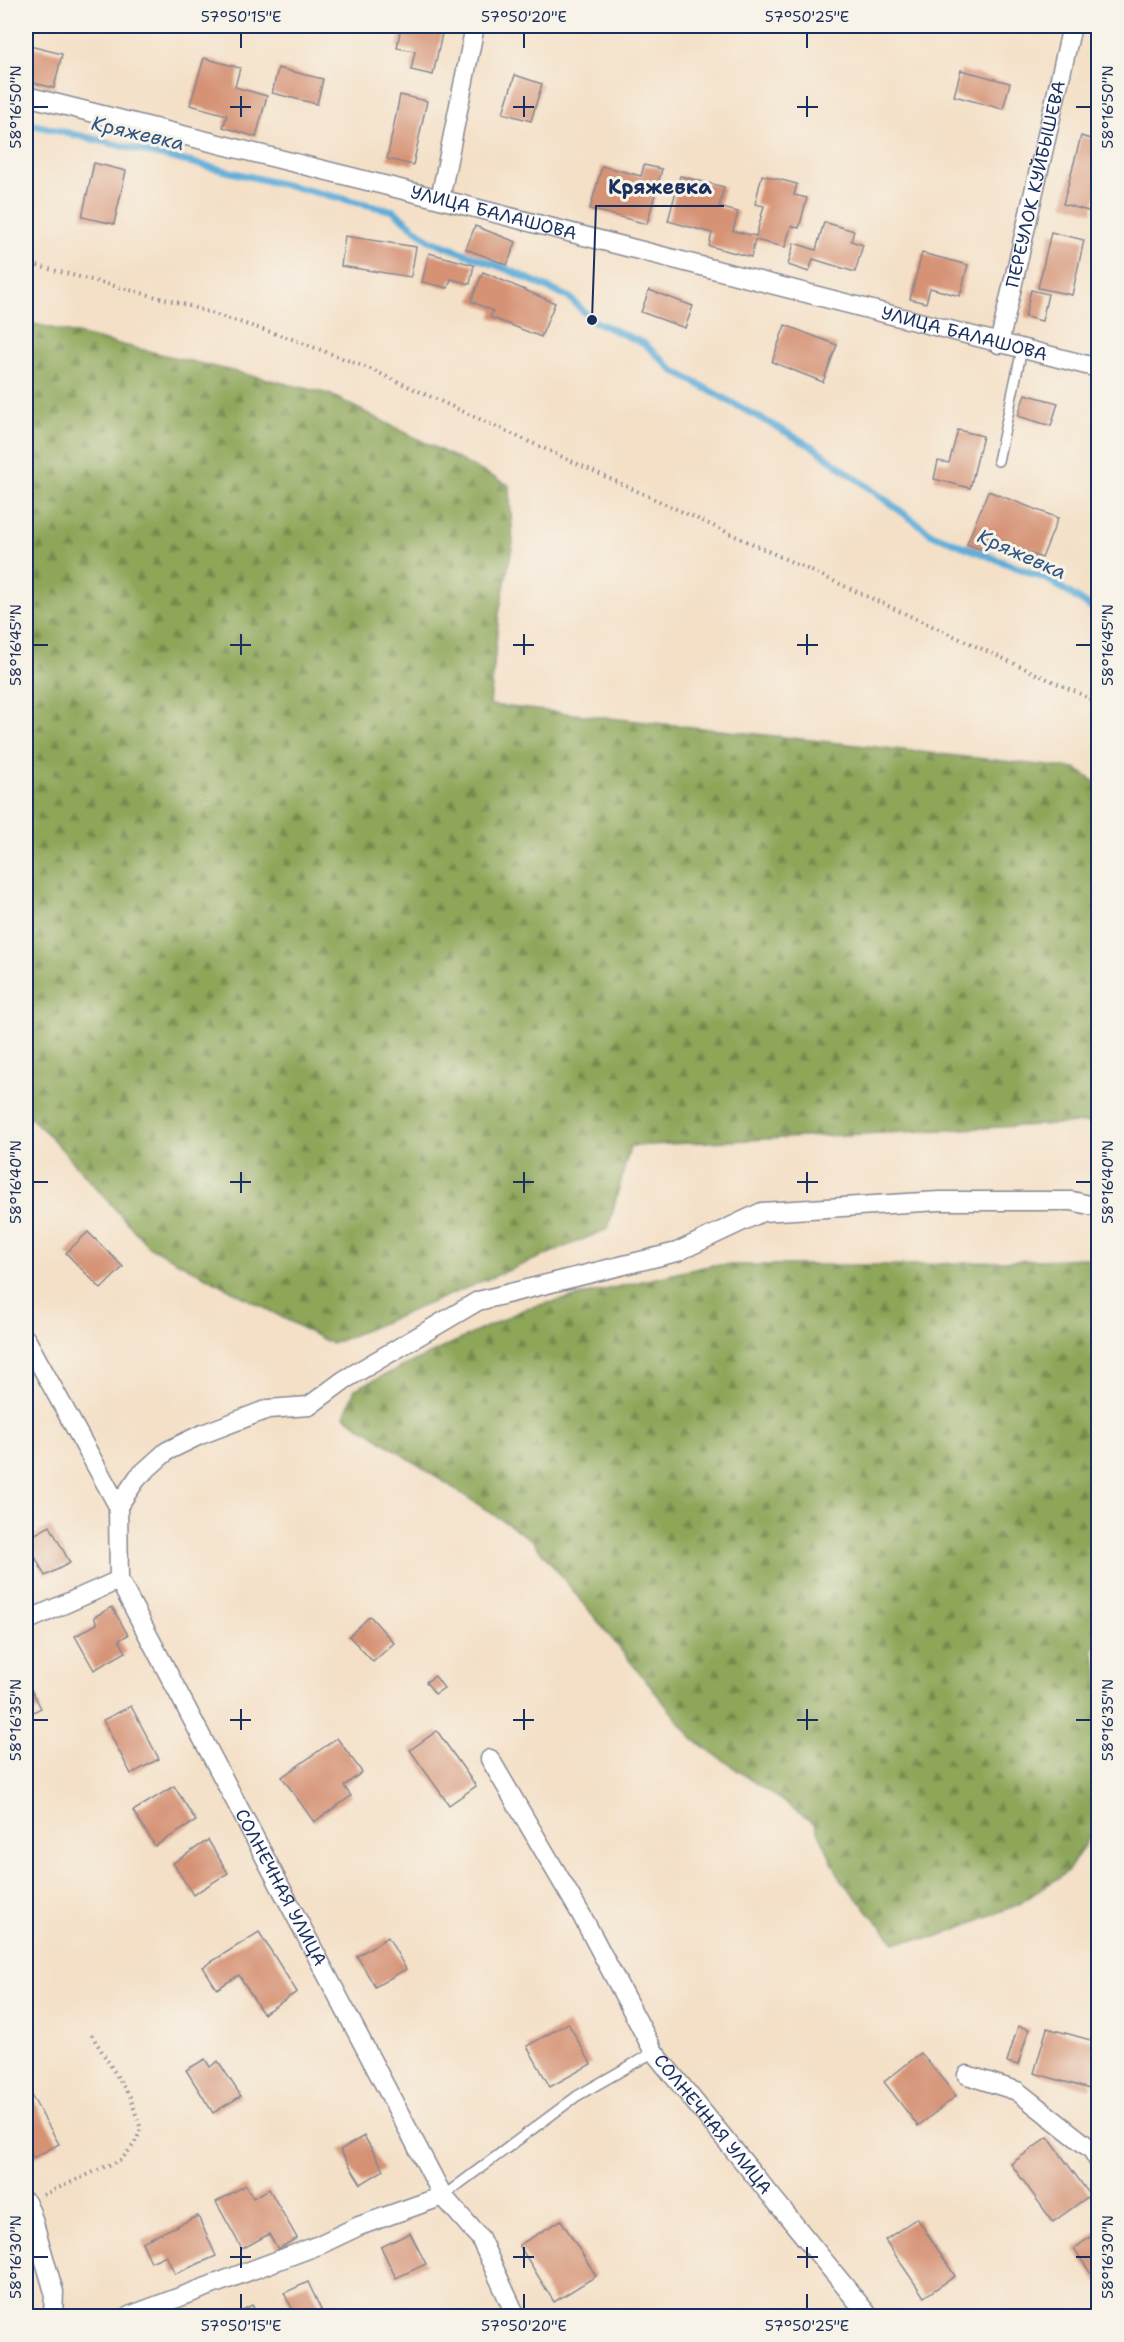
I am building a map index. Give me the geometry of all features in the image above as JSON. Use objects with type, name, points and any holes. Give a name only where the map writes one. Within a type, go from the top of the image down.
[{"type":"street","points":[[440,199],[475,26]]},
{"type":"street","name":"ПЕРЕУЛОК КУЙБЫШЕВА","points":[[999,344],[1072,26]]},
{"type":"street","name":"УЛИЦА БАЛАШОВА","points":[[26,96],[440,199],[1098,368]]},
{"type":"street","points":[[118,1506],[138,1478],[167,1451],[200,1435],[268,1409],[309,1406],[344,1380],[478,1301],[677,1252],[762,1212],[939,1202],[1072,1202],[1098,1207]]},
{"type":"street","points":[[26,1339],[118,1506],[119,1580],[26,1621]]},
{"type":"street","name":"СОЛНЕЧНАЯ УЛИЦА","points":[[119,1580],[443,2196],[480,2238],[516,2316]]},
{"type":"street","name":"СОЛНЕЧНАЯ УЛИЦА","points":[[490,1759],[582,1916],[654,2052],[869,2316]]},
{"type":"street","points":[[967,2075],[1017,2091],[1092,2150],[1098,2160]]},
{"type":"street","points":[[129,2316],[319,2246],[359,2226],[443,2196]]},
{"type":"street","points":[[26,2203],[54,2292],[53,2316]]},
{"type":"lane","points":[[998,461],[1022,350]]},
{"type":"lane","points":[[443,2196],[577,2096],[654,2052]]},
{"type":"path","points":[[26,264],[140,291],[180,303],[292,339],[368,368],[1098,702]]},
{"type":"path","points":[[26,2203],[122,2159],[135,2143],[141,2129],[130,2097],[91,2034]]},
{"type":"green space","points":[[26,322],[329,394],[509,485],[513,543],[499,613],[490,705],[1076,769],[1098,784],[1098,1122],[630,1146],[608,1229],[332,1344],[148,1246],[50,1136],[26,1114]]},
{"type":"green space","points":[[1086,1258],[1098,1271],[1098,1641],[1092,1651],[1098,1670],[1098,1823],[1068,1871],[1019,1904],[936,1937],[895,1942],[841,1880],[815,1824],[694,1740],[532,1540],[344,1416],[355,1389],[527,1308],[712,1265],[912,1265]]},
{"type":"building","points":[[401,26],[443,29],[433,75],[411,70],[415,51],[397,48]]},
{"type":"building","points":[[26,45],[62,54],[54,88],[26,81]]},
{"type":"building","points":[[204,58],[240,68],[235,87],[267,96],[256,137],[223,127],[227,115],[190,105]]},
{"type":"building","points":[[278,68],[323,79],[317,104],[272,93]]},
{"type":"building","points":[[961,70],[1010,83],[1003,109],[954,96]]},
{"type":"building","points":[[515,75],[542,84],[531,121],[503,113]]},
{"type":"building","points":[[400,95],[427,101],[413,165],[387,159]]},
{"type":"building","points":[[1081,136],[1098,141],[1098,189],[1092,212],[1063,204]]},
{"type":"building","points":[[94,163],[126,171],[114,224],[82,217]]},
{"type":"building","points":[[644,165],[662,169],[647,224],[590,209],[602,166],[641,176]]},
{"type":"building","points":[[762,175],[797,184],[794,195],[807,198],[799,228],[791,226],[785,247],[755,240],[751,257],[709,246],[712,233],[668,221],[680,176],[724,187],[719,207],[738,212],[733,231],[756,236],[764,206],[755,204]]},
{"type":"building","points":[[824,222],[854,231],[851,241],[863,245],[855,272],[813,259],[809,272],[788,265],[794,243],[816,250]]},
{"type":"building","points":[[475,226],[516,242],[507,265],[466,249]]},
{"type":"building","points":[[1051,232],[1084,240],[1072,295],[1038,288]]},
{"type":"building","points":[[345,236],[416,247],[411,277],[341,266]]},
{"type":"building","points":[[429,253],[474,265],[470,284],[451,279],[448,288],[422,282]]},
{"type":"building","points":[[922,253],[968,265],[960,296],[930,288],[926,303],[910,299]]},
{"type":"building","points":[[483,272],[555,303],[541,337],[490,317],[493,311],[471,301]]},
{"type":"building","points":[[649,290],[693,306],[685,328],[641,312]]},
{"type":"building","points":[[1031,290],[1048,294],[1042,321],[1025,317]]},
{"type":"building","points":[[785,325],[837,345],[823,382],[772,362]]},
{"type":"building","points":[[1025,394],[1058,403],[1051,426],[1018,416]]},
{"type":"building","points":[[958,430],[983,436],[970,488],[934,479],[938,461],[949,463]]},
{"type":"building","points":[[988,491],[1058,518],[1042,558],[993,539],[988,552],[967,544]]},
{"type":"building","points":[[88,1232],[123,1267],[101,1289],[66,1253]]},
{"type":"building","points":[[50,1526],[70,1563],[45,1576],[26,1539]]},
{"type":"building","points":[[112,1607],[128,1635],[119,1640],[126,1652],[94,1670],[75,1636],[97,1624],[94,1617]]},
{"type":"building","points":[[370,1616],[394,1643],[373,1662],[349,1636]]},
{"type":"building","points":[[435,1676],[444,1688],[435,1694],[426,1682]]},
{"type":"building","points":[[26,1680],[41,1708],[26,1716]]},
{"type":"building","points":[[131,1706],[159,1759],[131,1774],[103,1720]]},
{"type":"building","points":[[437,1731],[476,1786],[449,1805],[410,1750]]},
{"type":"building","points":[[337,1738],[362,1772],[344,1786],[351,1796],[314,1822],[282,1777]]},
{"type":"building","points":[[174,1786],[196,1821],[155,1846],[133,1811]]},
{"type":"building","points":[[208,1840],[228,1873],[193,1895],[173,1863]]},
{"type":"building","points":[[259,1932],[297,1992],[263,2014],[239,1975],[217,1989],[203,1967]]},
{"type":"building","points":[[388,1937],[406,1969],[375,1987],[357,1956]]},
{"type":"building","points":[[568,2023],[591,2064],[550,2087],[527,2046]]},
{"type":"building","points":[[1018,2026],[1029,2029],[1018,2065],[1007,2062]]},
{"type":"building","points":[[1047,2028],[1098,2042],[1098,2078],[1094,2076],[1090,2089],[1034,2073]]},
{"type":"building","points":[[921,2053],[956,2096],[918,2126],[884,2082]]},
{"type":"building","points":[[205,2059],[210,2067],[218,2061],[241,2096],[213,2113],[186,2070]]},
{"type":"building","points":[[31,2095],[59,2144],[33,2158],[26,2146],[26,2098]]},
{"type":"building","points":[[364,2136],[384,2170],[361,2184],[340,2150]]},
{"type":"building","points":[[1048,2137],[1090,2195],[1053,2222],[1011,2164]]},
{"type":"building","points":[[246,2185],[253,2198],[269,2189],[297,2238],[278,2249],[269,2234],[242,2249],[216,2202]]},
{"type":"building","points":[[198,2216],[216,2256],[175,2274],[166,2255],[151,2262],[142,2242]]},
{"type":"building","points":[[917,2218],[955,2276],[924,2297],[885,2240]]},
{"type":"building","points":[[561,2220],[596,2276],[554,2302],[519,2245]]},
{"type":"building","points":[[1098,2231],[1098,2284],[1074,2249]]},
{"type":"building","points":[[410,2233],[426,2264],[396,2278],[381,2247]]},
{"type":"building","points":[[308,2282],[324,2316],[296,2316],[284,2293]]},
{"type":"building","points":[[252,2305],[259,2316],[231,2316]]},
{"type":"waterway","name":"Кряжевка","points":[[26,123],[394,211],[429,240],[509,270],[570,298],[592,320],[645,344],[674,371],[813,447],[932,534],[1049,580],[1098,612]]},
{"type":"place","name":"Кряжевка","points":[[592,320]]}]
